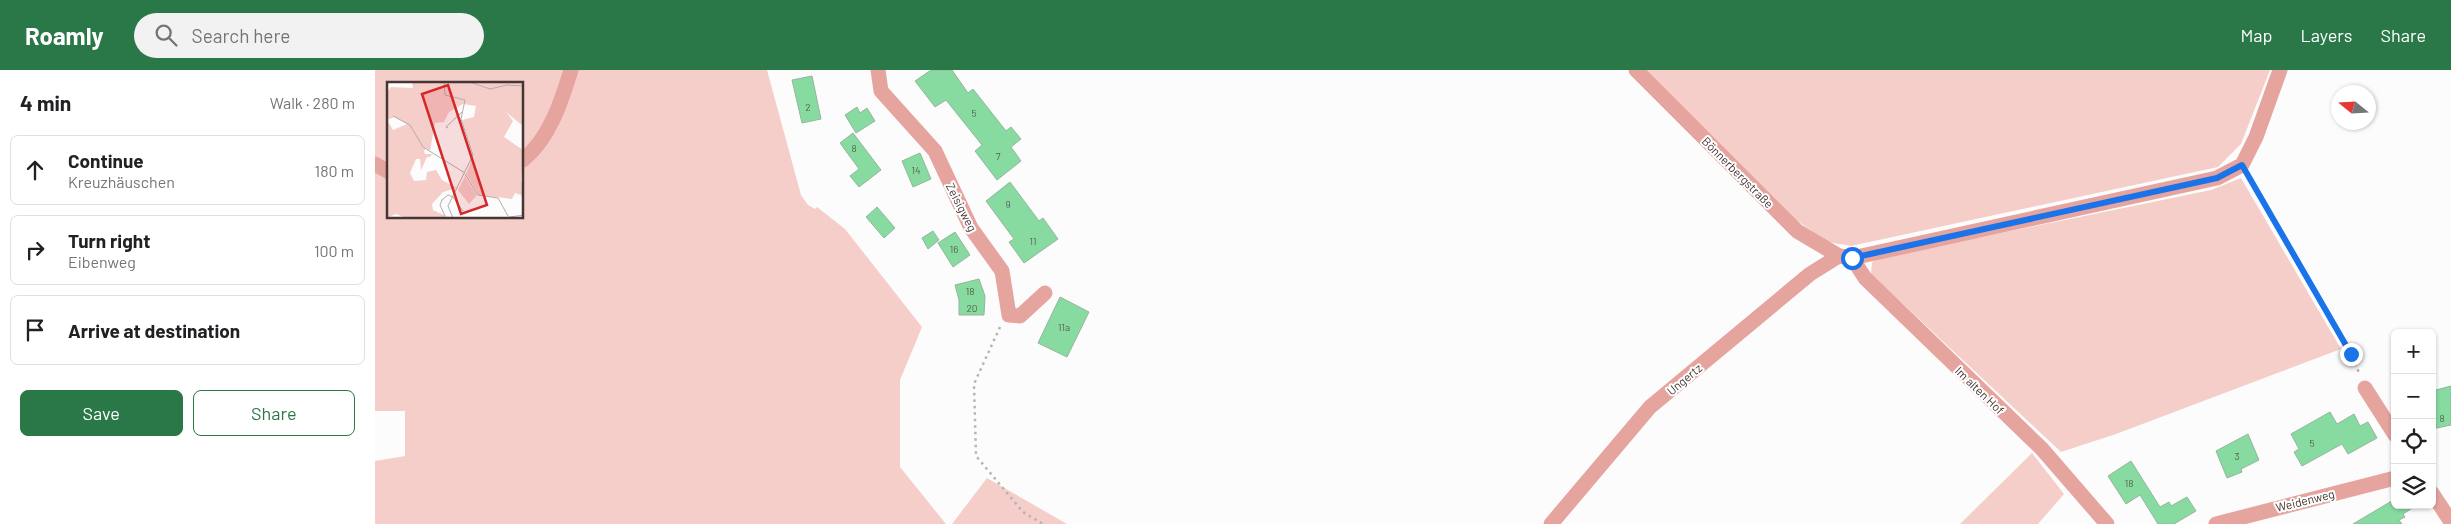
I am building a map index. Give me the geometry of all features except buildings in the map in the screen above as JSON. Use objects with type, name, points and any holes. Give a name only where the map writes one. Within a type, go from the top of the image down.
[{"type":"street","points":[[524,159],[533,152],[549,129],[571,70]]},
{"type":"street","name":"Zeisigweg","points":[[878,70],[881,91],[935,151],[971,228],[1002,271],[1009,310]]},
{"type":"street","name":"Bönnerbergstraße","points":[[1636,70],[1797,231],[1845,257]]},
{"type":"street","points":[[2242,165],[2256,137],[2280,70]]},
{"type":"street","points":[[375,164],[387,171]]},
{"type":"street","name":"Ungertz","points":[[1551,524],[1650,407],[1810,274],[1845,257],[2217,178],[2242,165]]},
{"type":"street","name":"Im alten Hof","points":[[1845,257],[2042,449],[2107,524]]},
{"type":"street","points":[[1009,310],[1009,315],[1020,316],[1045,293]]},
{"type":"street","points":[[2365,388],[2391,429]]},
{"type":"street","name":"Weidenweg","points":[[2217,524],[2391,479]]},
{"type":"street","points":[[2436,499],[2451,522]]},
{"type":"path","points":[[2242,165],[2351,354],[2365,388]]},
{"type":"path","points":[[1009,310],[974,384],[976,456],[1023,512],[1043,524]]},
{"type":"shaded area","points":[[375,70],[767,70],[801,195],[808,205],[815,209],[817,207],[845,229],[922,327],[900,380],[900,467],[946,524],[375,524],[375,461],[405,456],[405,411],[375,411]]},
{"type":"shaded area","points":[[1643,70],[2270,70],[2241,144],[2218,167],[1851,246],[1828,242],[1784,212]]},
{"type":"shaded area","points":[[2241,178],[2341,349],[2116,434],[2061,452],[1871,274],[1872,262],[1880,258],[2211,190]]},
{"type":"shaded area","points":[[2032,453],[2064,494],[2038,524],[1960,524]]},
{"type":"shaded area","points":[[987,478],[1067,524],[952,524]]},
{"type":"route","points":[[1852,258],[2217,178],[2242,165],[2351,354]]}]
